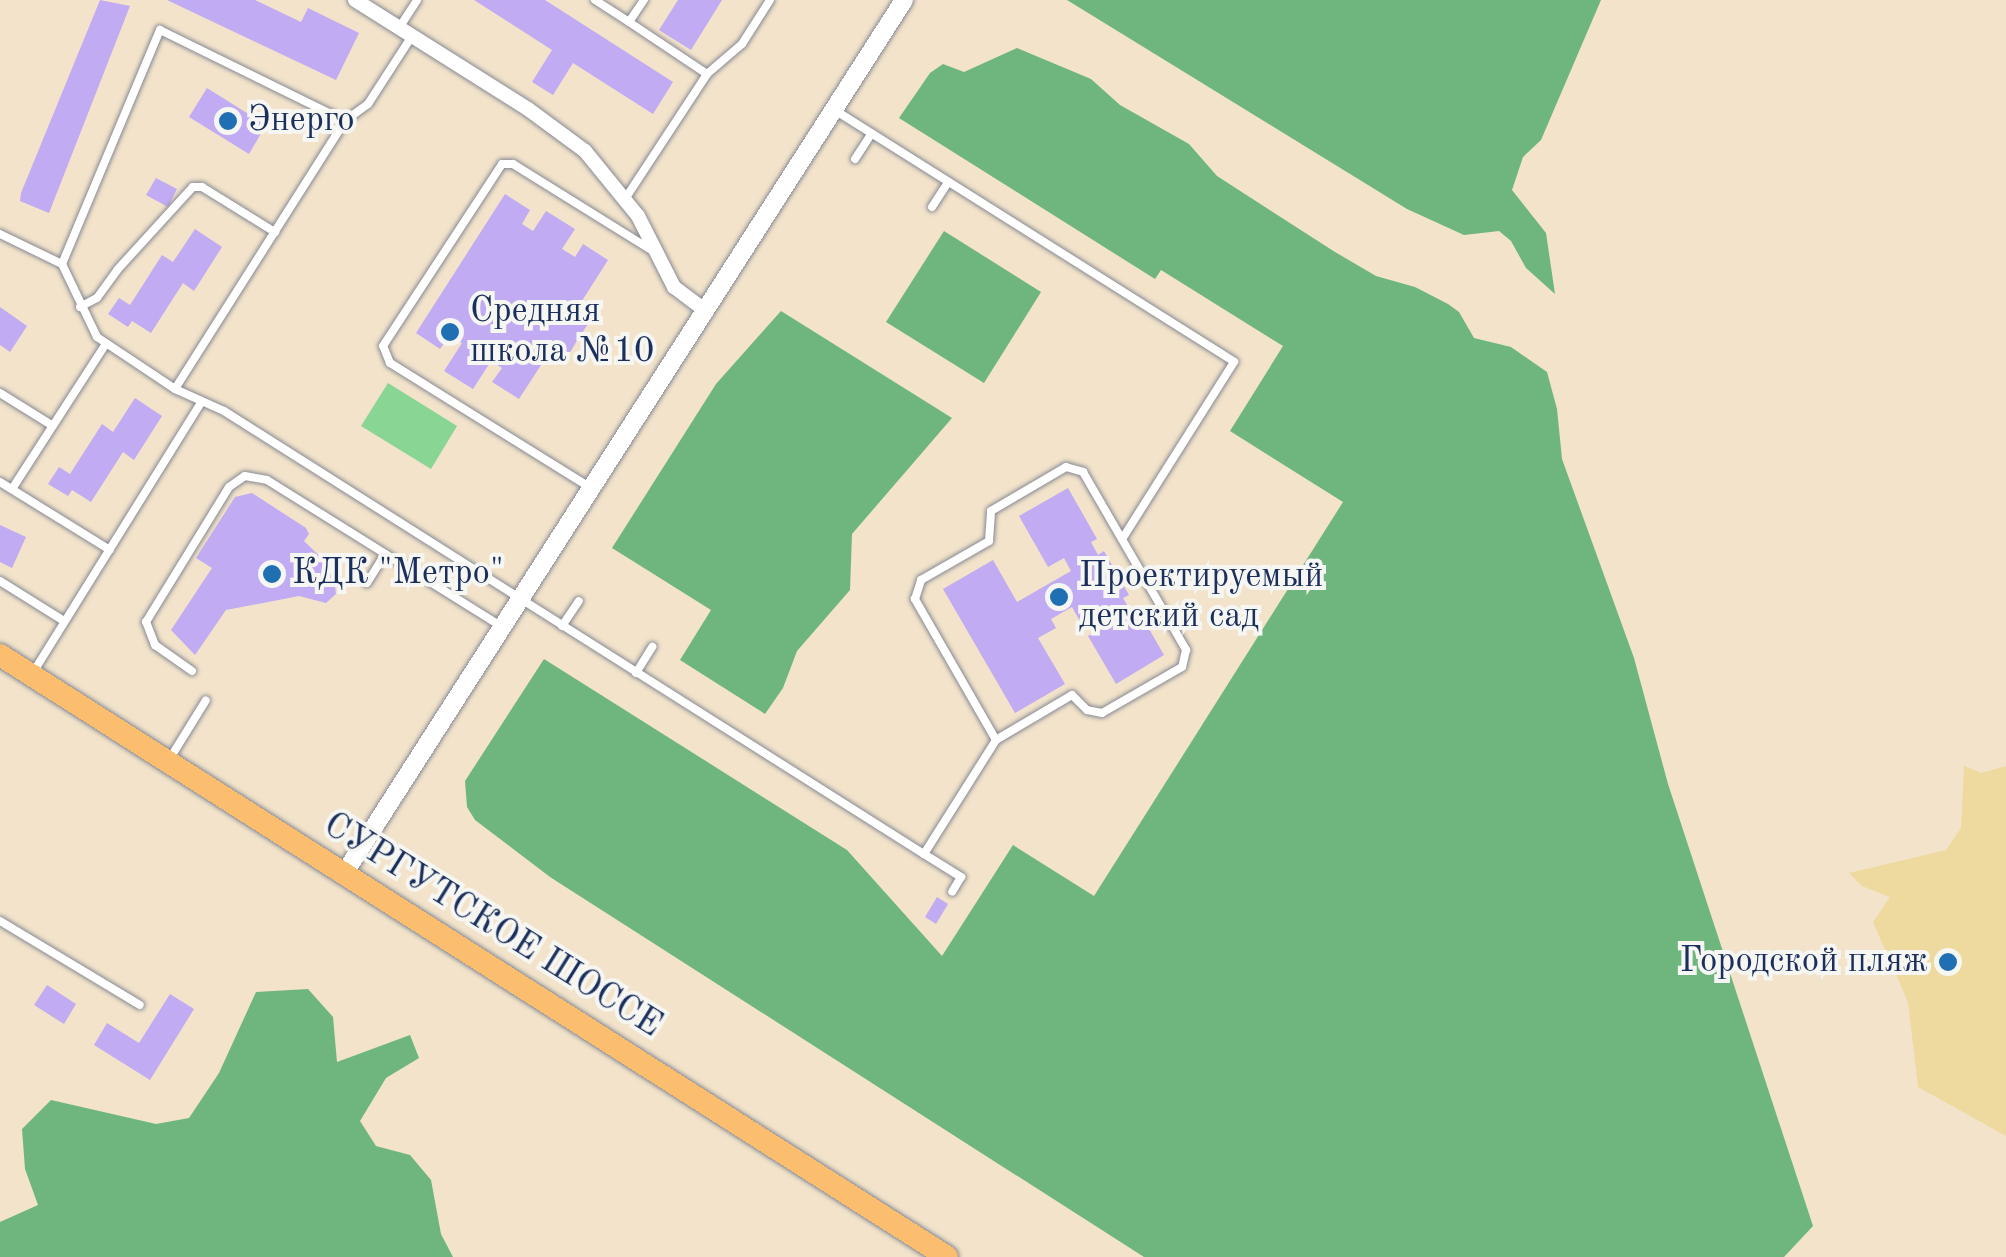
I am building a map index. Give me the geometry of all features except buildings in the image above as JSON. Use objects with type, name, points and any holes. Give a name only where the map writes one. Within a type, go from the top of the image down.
[{"type":"main road","name":"СУРГУТСКОЕ ШОССЕ","points":[[0,655],[947,1257]]},
{"type":"street","points":[[355,0],[584,151],[624,198],[676,290],[704,310]]},
{"type":"street","points":[[344,874],[904,0]]},
{"type":"lane","points":[[175,389],[346,120],[368,104],[406,32],[416,0]]},
{"type":"lane","points":[[594,0],[707,74]]},
{"type":"lane","points":[[630,22],[644,0]]},
{"type":"lane","points":[[624,198],[707,74],[742,44],[770,0]]},
{"type":"lane","points":[[62,264],[160,30],[346,120]]},
{"type":"lane","points":[[833,110],[1234,362],[1122,539]]},
{"type":"lane","points":[[856,159],[871,134]]},
{"type":"lane","points":[[591,488],[390,363],[384,346],[502,164],[513,164],[658,254]]},
{"type":"lane","points":[[932,207],[948,182]]},
{"type":"lane","points":[[80,307],[97,298],[118,269],[193,187],[202,187],[275,232]]},
{"type":"lane","points":[[0,234],[62,264],[80,307],[105,345],[200,404],[224,412],[961,877],[952,892]]},
{"type":"lane","points":[[12,489],[105,345]]},
{"type":"lane","points":[[0,394],[53,426]]},
{"type":"lane","points":[[31,675],[200,404]]},
{"type":"lane","points":[[924,854],[996,740],[1072,695],[1087,710],[1102,713],[1182,667],[1186,650],[1122,539],[1083,472],[1066,467],[991,510],[989,541],[921,580],[914,600],[996,740]]},
{"type":"lane","points":[[192,670],[155,645],[146,622],[237,480],[255,476],[502,628]]},
{"type":"lane","points":[[0,482],[110,550]]},
{"type":"lane","points":[[367,583],[385,554]]},
{"type":"lane","points":[[0,581],[64,621]]},
{"type":"lane","points":[[562,626],[579,601]]},
{"type":"lane","points":[[636,672],[652,647]]},
{"type":"lane","points":[[168,761],[206,700]]},
{"type":"lane","points":[[0,921],[140,1005]]},
{"type":"green space","points":[[1067,0],[1601,0],[1541,140],[1523,157],[1512,190],[1546,233],[1555,294],[1526,268],[1511,241],[1499,231],[1464,235],[1407,209]]},
{"type":"green space","points":[[1017,48],[1091,79],[1120,105],[1189,144],[1217,176],[1335,252],[1376,276],[1415,287],[1448,304],[1459,312],[1474,338],[1511,347],[1547,372],[1557,409],[1562,459],[1634,658],[1668,784],[1813,1226],[1784,1257],[1144,1257],[550,877],[475,820],[467,807],[465,781],[544,659],[847,850],[942,956],[1013,845],[1094,896],[1343,502],[1230,431],[1283,346],[1161,270],[1155,279],[899,118],[930,73],[943,64],[964,72]]},
{"type":"green space","points":[[944,231],[1041,292],[984,383],[886,322]]},
{"type":"green space","points":[[781,311],[952,418],[852,534],[850,590],[797,651],[783,688],[765,714],[680,660],[711,610],[612,548],[716,384]]},
{"type":"green space","points":[[388,383],[457,426],[431,469],[361,426]]},
{"type":"green space","points":[[308,989],[333,1017],[337,1062],[410,1035],[419,1058],[386,1078],[360,1121],[376,1146],[410,1155],[431,1180],[441,1234],[453,1257],[0,1257],[0,1222],[38,1205],[25,1169],[22,1129],[51,1100],[156,1124],[189,1118],[219,1073],[256,992]]},
{"type":"sand","name":"Городской пляж","points":[[1964,766],[1981,773],[2006,766],[2006,1136],[1918,1087],[1908,1002],[1873,922],[1890,897],[1862,886],[1849,873],[1946,850],[1961,828]]},
{"type":"place","name":"Энерго","points":[[228,121]]},
{"type":"place","name":"Средняя школа №10","points":[[450,332]]},
{"type":"place","name":"КДК \"Метро\"","points":[[272,574]]},
{"type":"place","name":"Проектируемый детский сад","points":[[1059,597]]},
{"type":"place","name":"Городской пляж","points":[[1948,962]]}]
